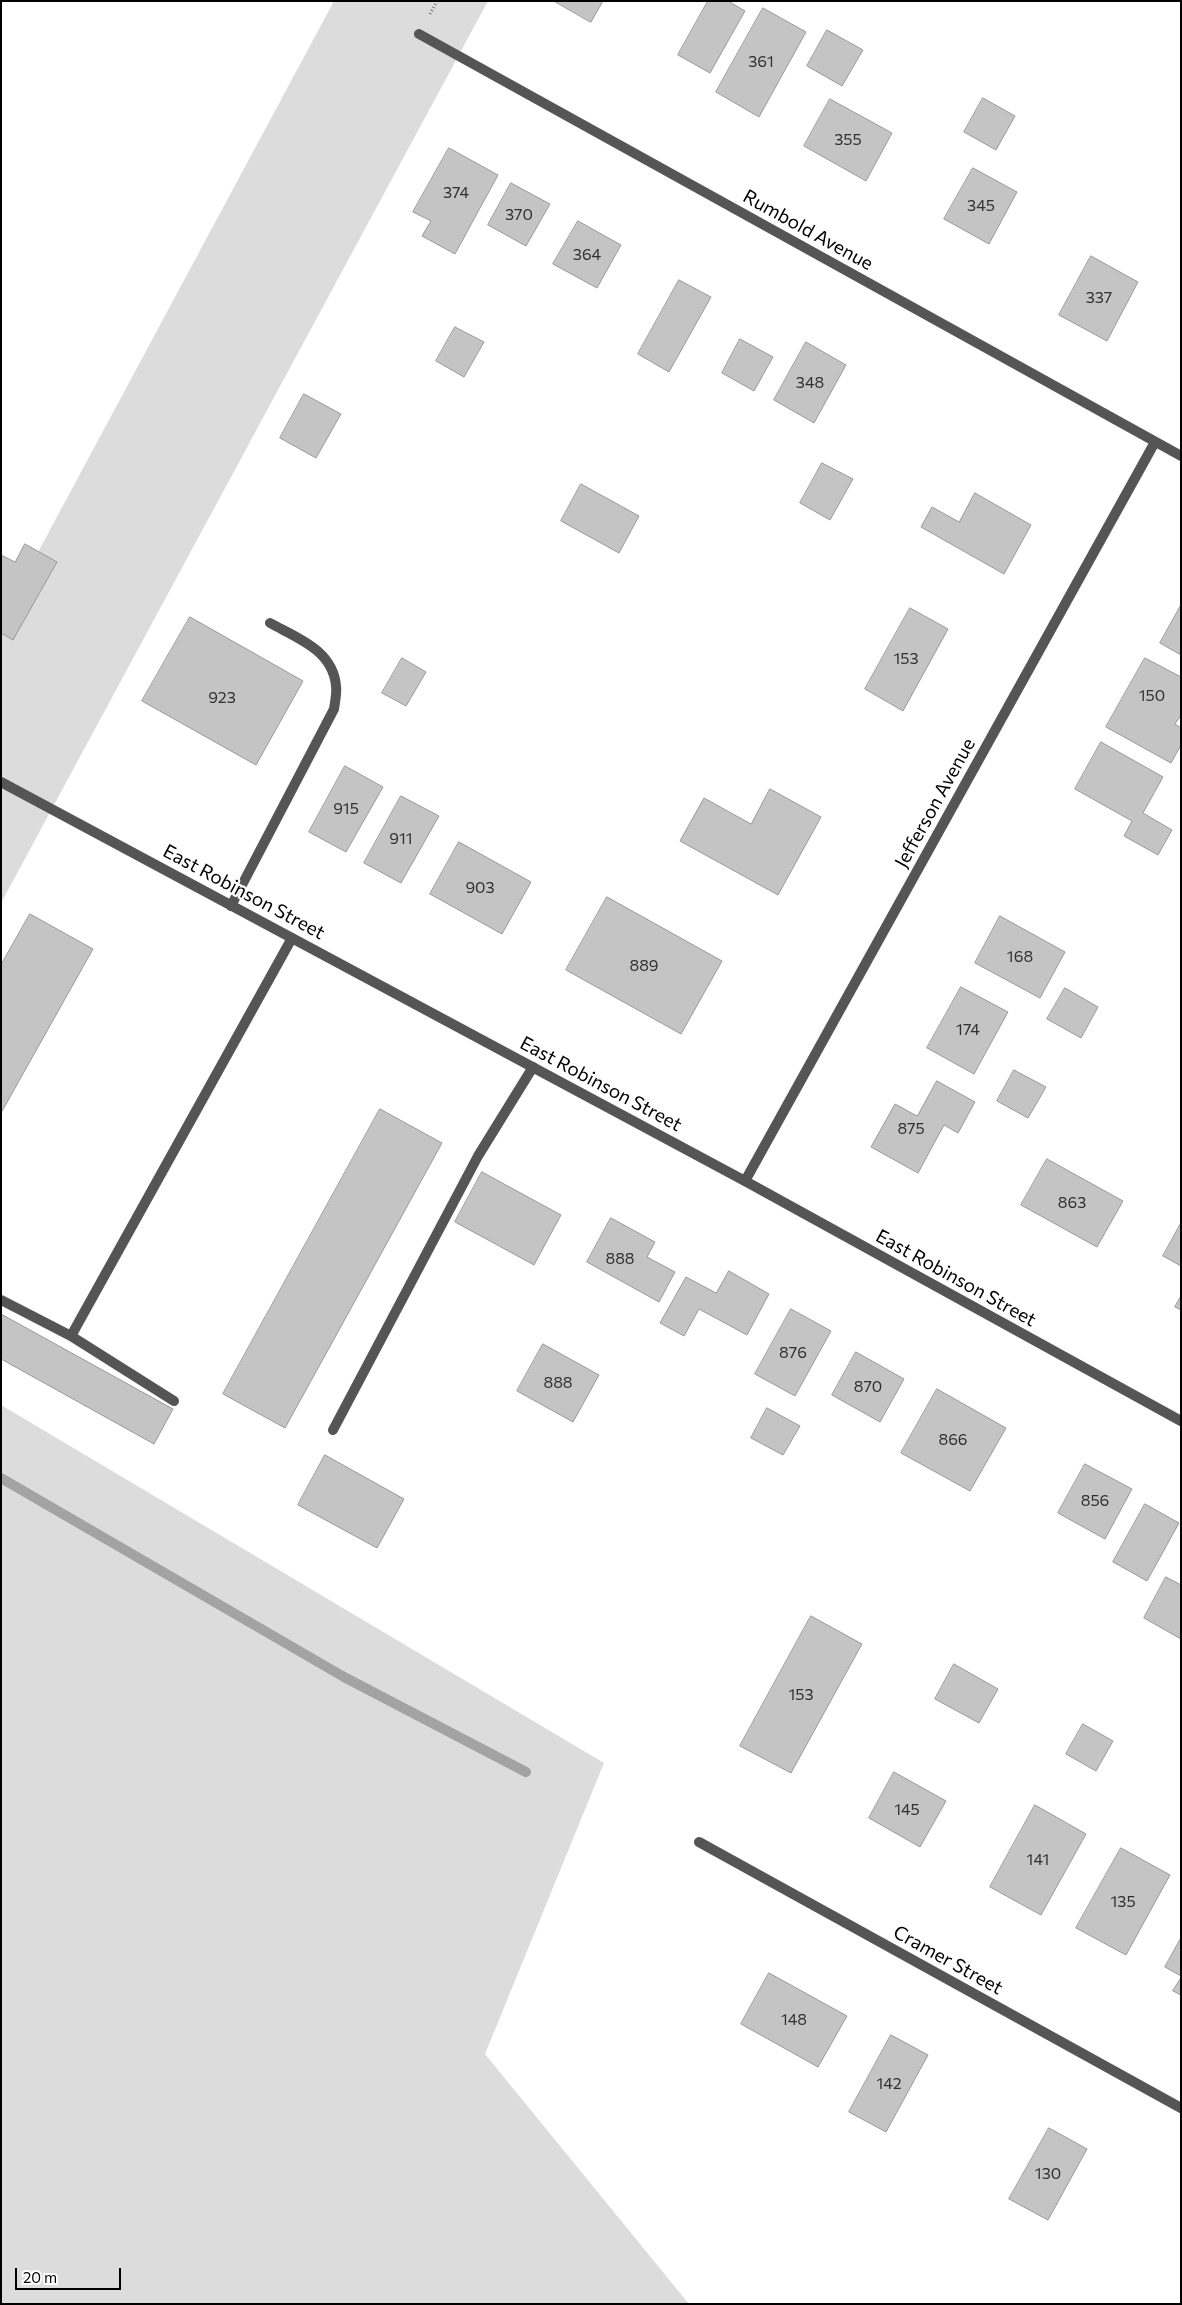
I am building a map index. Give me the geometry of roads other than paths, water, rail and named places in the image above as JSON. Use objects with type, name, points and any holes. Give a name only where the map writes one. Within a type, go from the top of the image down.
[{"type":"street","name":"Rumbold Avenue","points":[[419,34],[1181,456]]},
{"type":"street","name":"Jefferson Avenue","points":[[745,1181],[1155,442]]},
{"type":"street","points":[[231,906],[334,709],[336,686],[330,665],[319,651],[270,623]]},
{"type":"street","name":"East Robinson Street","points":[[1,782],[745,1181],[1181,1421]]},
{"type":"street","points":[[70,1336],[292,938]]},
{"type":"street","points":[[333,1430],[478,1156],[533,1068]]},
{"type":"street","points":[[1,1300],[70,1336],[174,1401]]},
{"type":"street","name":"Cramer Street","points":[[699,1842],[1181,2108]]},
{"type":"waterway","points":[[1,1478],[344,1677],[526,1772]]}]
